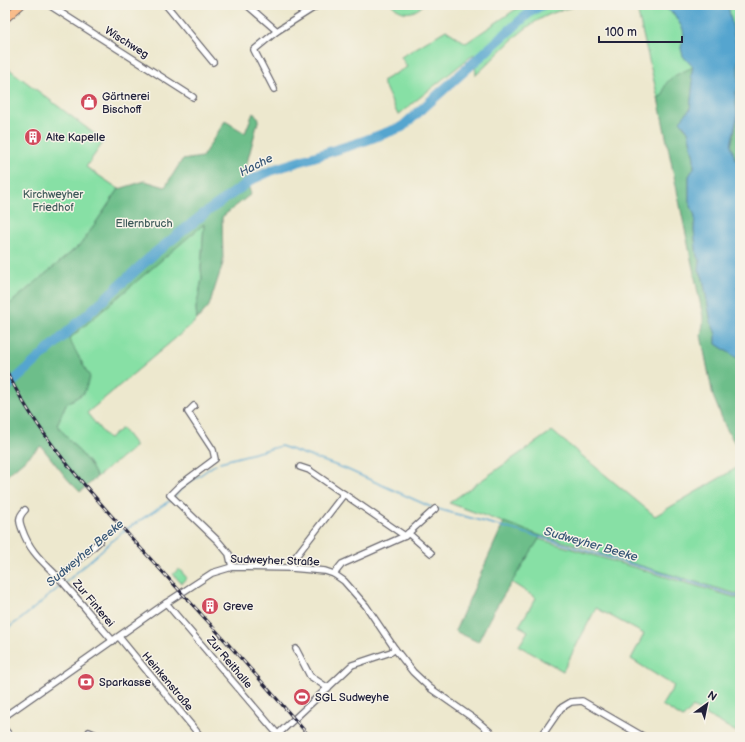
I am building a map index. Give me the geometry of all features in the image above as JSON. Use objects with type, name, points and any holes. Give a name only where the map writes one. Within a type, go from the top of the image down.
[{"type":"main road","points":[[5,18],[21,5]]},
{"type":"street","name":"Wischweg","points":[[49,5],[193,97]]},
{"type":"street","points":[[166,5],[213,62]]},
{"type":"street","points":[[247,5],[276,31]]},
{"type":"street","points":[[274,89],[254,50],[276,31],[318,5]]},
{"type":"street","points":[[194,406],[188,412],[213,450],[215,459],[180,485],[172,498],[218,541],[229,554],[232,567]]},
{"type":"street","points":[[300,467],[309,470],[407,534],[431,553]]},
{"type":"street","points":[[291,568],[295,557],[344,494]]},
{"type":"street","points":[[334,574],[342,564],[407,534],[435,509]]},
{"type":"street","name":"Zur Finterei","points":[[25,510],[21,514],[19,520],[25,538],[32,551],[66,585],[113,641]]},
{"type":"street","points":[[59,578],[100,541]]},
{"type":"street","name":"Sudweyher Straße","points":[[5,716],[166,603],[212,573],[232,567],[291,568],[316,570],[334,574],[348,585],[366,606],[395,649],[420,680],[477,721],[496,737]]},
{"type":"street","name":"Zur Reithalle","points":[[166,603],[277,736]]},
{"type":"street","name":"Heinkenstraße","points":[[119,637],[201,737]]},
{"type":"street","points":[[296,649],[310,676],[328,688]]},
{"type":"street","points":[[277,736],[352,666],[391,652],[395,649]]},
{"type":"street","points":[[541,737],[561,708],[571,702],[582,701],[644,737]]},
{"type":"street","points":[[5,730],[11,737]]},
{"type":"street","points":[[89,732],[102,737]]},
{"type":"green space","points":[[392,5],[423,5],[415,11],[404,12]]},
{"type":"green space","points":[[522,5],[580,5],[553,13],[526,28],[508,43],[476,75],[474,54],[398,115],[382,81],[407,67],[401,57],[446,30],[466,43]]},
{"type":"green space","points":[[636,5],[661,5],[674,14],[683,29],[684,35],[681,48],[683,56],[693,67],[670,79],[664,95],[658,98]]},
{"type":"green space","points":[[728,5],[736,5],[740,31],[740,91],[735,94],[738,86],[738,55]]},
{"type":"green space","name":"Kirchweyher Friedhof","points":[[5,66],[104,141],[86,167],[119,189],[81,244],[5,308]]},
{"type":"green space","points":[[693,67],[691,76],[693,81],[690,109],[684,117],[683,126],[688,131],[694,158],[694,168],[689,176],[689,201],[695,216],[694,230],[697,256],[700,262],[699,270],[703,278],[711,322],[716,334],[716,344],[740,360],[740,452],[726,428],[713,396],[701,335],[703,317],[658,98],[664,94],[664,88],[669,80]]},
{"type":"green space","points":[[740,91],[740,165],[735,158],[732,142],[737,117],[735,94]]},
{"type":"green space","name":"Ellernbruch","points":[[253,113],[259,118],[244,174],[251,194],[222,217],[223,263],[209,306],[197,320],[196,308],[202,279],[201,268],[204,224],[69,339],[90,377],[84,393],[66,404],[57,425],[89,463],[97,477],[80,492],[69,481],[41,446],[5,477],[5,308],[81,244],[119,189],[145,181],[165,187],[182,160],[202,157],[225,121],[245,133]]},
{"type":"green space","points":[[204,223],[201,268],[202,279],[196,308],[197,320],[87,413],[108,439],[122,428],[136,446],[97,477],[89,463],[57,425],[66,404],[84,393],[69,339]]},
{"type":"green space","points":[[552,431],[655,516],[740,466],[740,595],[601,554],[596,550],[541,536],[449,503]]},
{"type":"green space","points":[[504,522],[541,536],[493,612],[478,642],[455,631]]},
{"type":"green space","points":[[539,539],[740,599],[740,734],[693,707],[683,718],[662,705],[674,686],[631,659],[644,634],[596,608],[563,671],[519,646],[528,631],[519,626],[536,598],[511,582]]},
{"type":"green space","points":[[179,569],[187,578],[181,583],[173,574]]},
{"type":"water","points":[[661,5],[728,5],[738,55],[738,87],[735,94],[737,118],[731,145],[735,159],[740,165],[740,284],[737,287],[740,292],[740,360],[716,344],[716,334],[711,322],[703,278],[699,270],[700,262],[697,256],[694,230],[695,216],[689,201],[689,176],[694,168],[694,158],[688,131],[680,121],[690,109],[693,81],[691,76],[693,67],[683,56],[681,48],[684,35],[683,29],[674,14]]},
{"type":"waterway","name":"Hache","points":[[5,389],[155,253],[205,213],[253,179],[275,169],[361,142],[402,127],[530,12],[542,5]]},
{"type":"waterway","name":"Sudweyher Beeke","points":[[220,462],[281,446],[346,469],[431,507]]},
{"type":"waterway","name":"Sudweyher Beeke","points":[[174,497],[183,487],[216,464]]},
{"type":"waterway","name":"Sudweyher Beeke","points":[[66,582],[122,532],[171,500]]},
{"type":"waterway","name":"Sudweyher Beeke","points":[[438,509],[554,541],[740,597]]},
{"type":"waterway","name":"Sudweyher Beeke","points":[[5,630],[21,619],[63,584]]},
{"type":"railway","points":[[5,368],[19,395],[36,422],[74,472],[115,520],[310,737]]},
{"type":"place","name":"Gärtnerei Bischoff","points":[[89,102]]},
{"type":"place","name":"Alte Kapelle","points":[[33,137]]},
{"type":"place","name":"Greve","points":[[210,606]]},
{"type":"place","name":"Sparkasse","points":[[86,682]]},
{"type":"place","name":"SGL Sudweyhe","points":[[302,697]]}]
